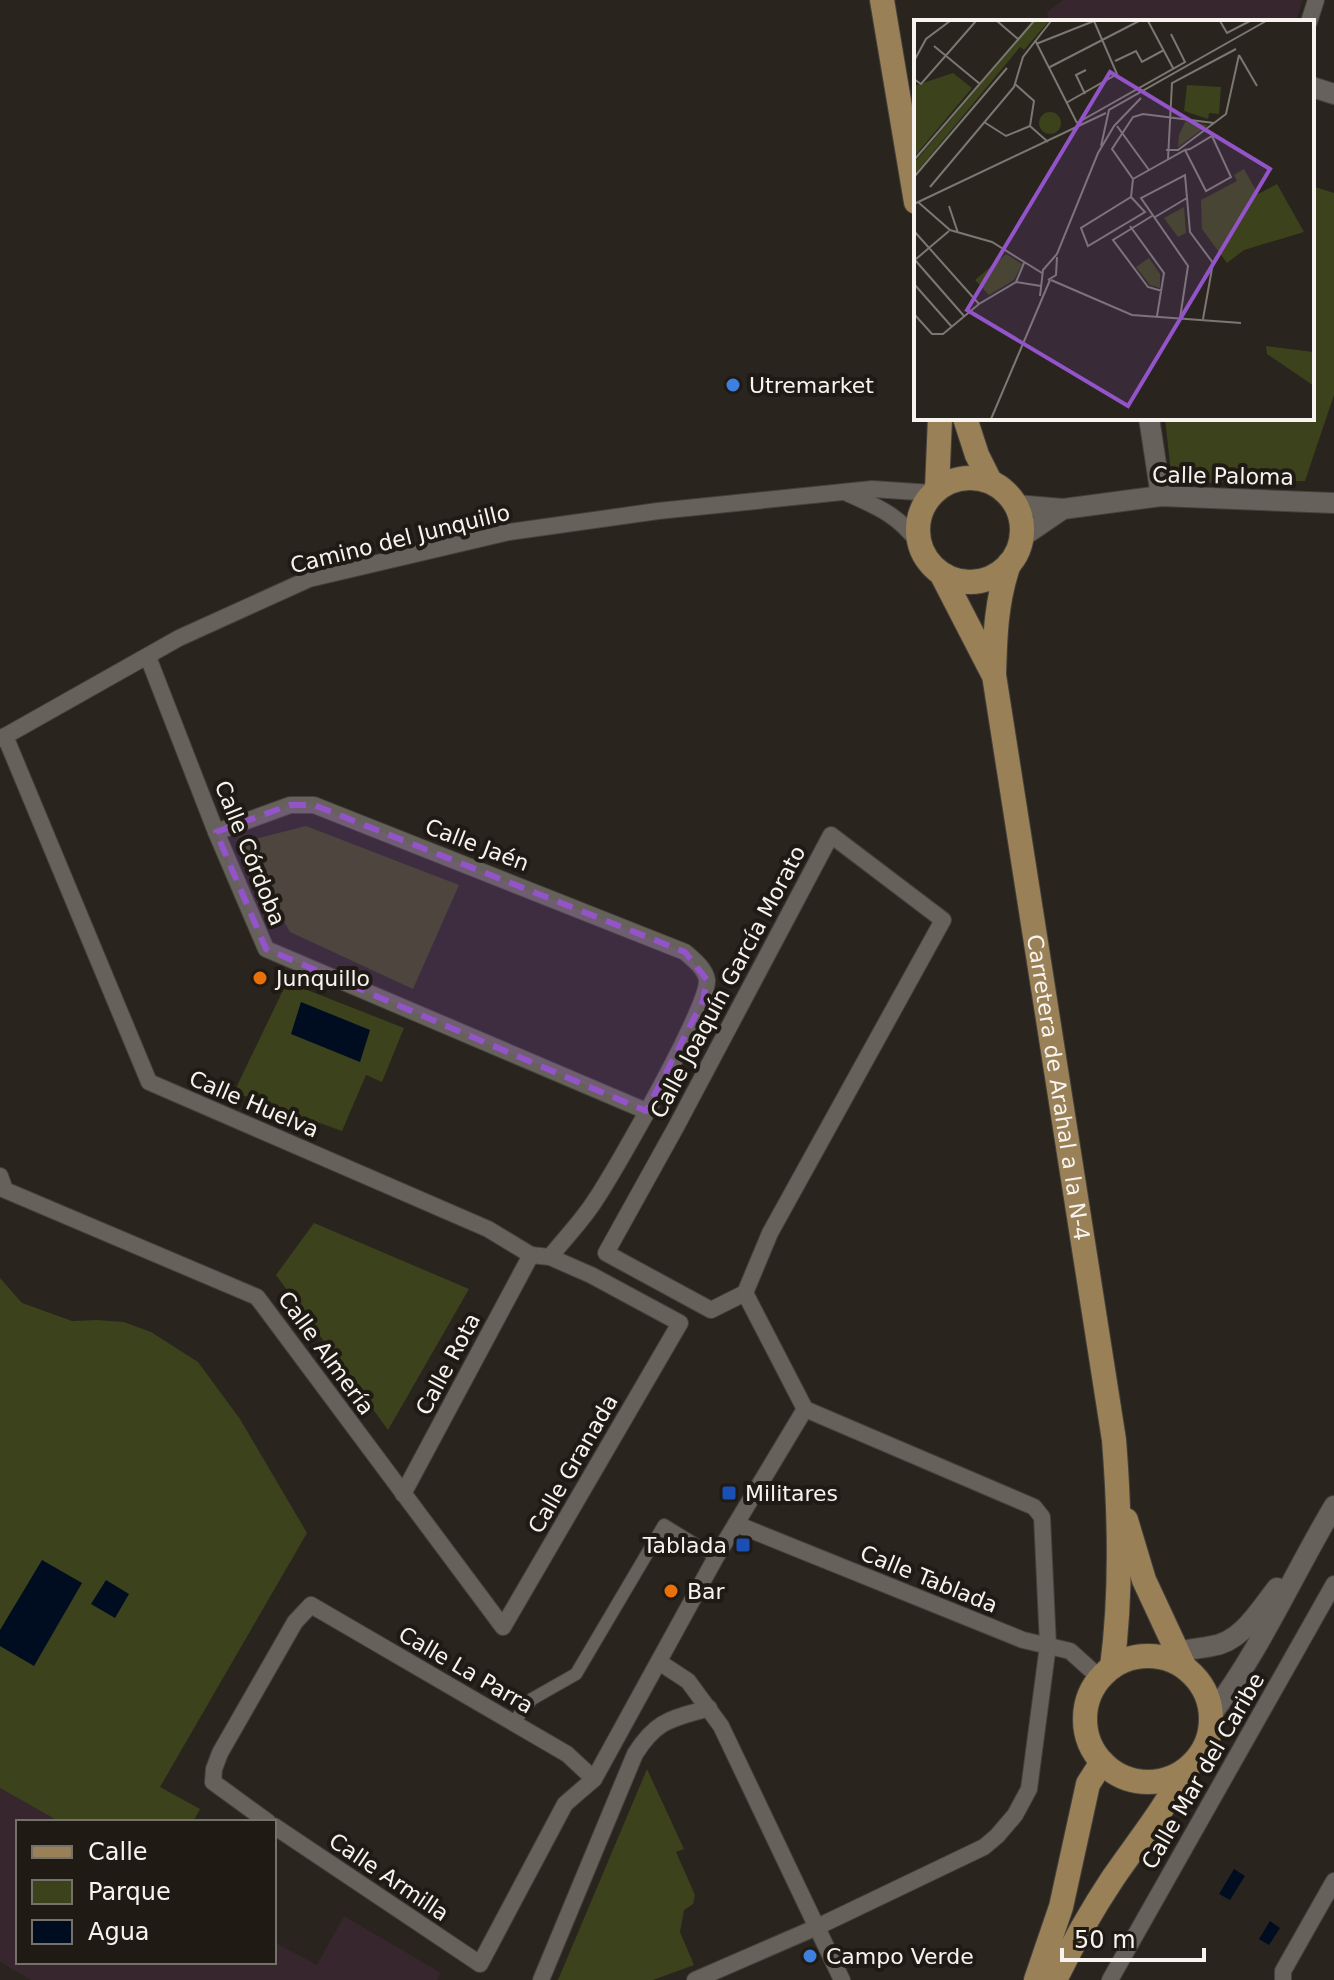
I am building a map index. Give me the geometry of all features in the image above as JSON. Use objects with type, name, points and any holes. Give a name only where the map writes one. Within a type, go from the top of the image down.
[{"type":"main road","points":[[882,0],[914,190]]},
{"type":"main road","points":[[935,491],[940,420]]},
{"type":"main road","points":[[968,420],[977,455],[990,481]]},
{"type":"main road","points":[[962,478],[990,481],[1005,491],[1016,505],[1022,537],[1017,552],[998,574],[970,582],[942,575],[926,559],[919,543],[917,524],[922,507],[935,491],[962,478]]},
{"type":"main road","name":"Carretera de Arahal a la N-4","points":[[1009,564],[1000,589],[994,675],[1114,1440],[1119,1499],[1118,1619],[1106,1673]]},
{"type":"main road","name":"Carretera de Arahal a la N-4","points":[[942,575],[994,675]]},
{"type":"main road","name":"Carretera de Arahal a la N-4","points":[[1119,1499],[1144,1580],[1175,1658]]},
{"type":"main road","points":[[1140,1657],[1175,1658],[1202,1685],[1208,1699],[1210,1731],[1205,1746],[1184,1771],[1168,1779],[1150,1782],[1124,1776],[1102,1762],[1090,1743],[1085,1721],[1089,1698],[1106,1673],[1140,1657]]},
{"type":"main road","points":[[1036,1980],[1061,1907],[1088,1784],[1102,1762]]},
{"type":"main road","points":[[1055,1980],[1081,1929],[1172,1795],[1184,1771]]},
{"type":"street","points":[[1310,20],[1316,0]]},
{"type":"street","points":[[1314,88],[1334,94]]},
{"type":"street","points":[[1149,420],[1161,496]]},
{"type":"street","name":"Camino del Junquillo","points":[[3,738],[179,638],[309,579],[494,536],[658,511],[872,489],[935,491]]},
{"type":"street","name":"Camino del Junquillo","points":[[846,493],[880,507],[903,523],[919,543]]},
{"type":"street","name":"Calle Paloma","points":[[1016,505],[1063,509],[1161,496],[1334,503]]},
{"type":"street","name":"Calle Paloma","points":[[1022,537],[1063,509]]},
{"type":"street","name":"Calle Córdoba","points":[[148,657],[216,832],[266,949],[646,1111]]},
{"type":"street","name":"Calle Huelva","points":[[3,738],[149,1082],[488,1229],[531,1255],[550,1257],[591,1275],[680,1323]]},
{"type":"street","name":"Calle Jaén","points":[[216,832],[290,805],[314,805],[685,952],[698,963],[707,980],[703,1001],[646,1111]]},
{"type":"street","name":"Calle Joaquín García Morato","points":[[831,835],[943,920],[770,1233],[745,1293],[711,1310],[606,1253],[831,835]]},
{"type":"street","points":[[550,1257],[595,1201],[646,1111]]},
{"type":"street","name":"Calle Almería","points":[[0,1176],[5,1190],[257,1297],[503,1627]]},
{"type":"street","name":"Calle Rota","points":[[403,1494],[531,1255]]},
{"type":"street","points":[[695,1980],[817,1927],[984,1847],[1007,1826],[1029,1789],[1048,1645],[1042,1517],[1034,1507],[805,1409],[745,1293]]},
{"type":"street","name":"Calle Granada","points":[[503,1627],[680,1323]]},
{"type":"street","points":[[594,1779],[716,1557],[805,1409]]},
{"type":"street","points":[[1211,1715],[1321,1539],[1334,1506]]},
{"type":"street","name":"Calle Tablada","points":[[736,1524],[1023,1640],[1070,1651],[1106,1673]]},
{"type":"street","points":[[513,1723],[532,1699],[576,1674],[664,1525],[716,1557]]},
{"type":"street","points":[[1175,1658],[1229,1640],[1250,1623],[1321,1539]]},
{"type":"street","name":"Calle Mar del Caribe","points":[[1110,1980],[1334,1584]]},
{"type":"street","name":"Calle La Parra","points":[[265,1820],[213,1782],[214,1769],[220,1753],[295,1622],[311,1605],[567,1754],[594,1779]]},
{"type":"street","points":[[659,1662],[688,1681],[721,1726],[842,1980]]},
{"type":"street","points":[[541,1980],[635,1754],[646,1737],[661,1723],[709,1708]]},
{"type":"street","name":"Calle Armilla","points":[[276,1827],[480,1964],[565,1804],[594,1779]]},
{"type":"street","points":[[1283,1980],[1283,1971],[1334,1881]]},
{"type":"highlighted area","points":[[290,805],[314,805],[685,952],[707,980],[703,1001],[646,1111],[266,949],[216,832]]},
{"type":"shaded area","points":[[1063,0],[1303,0],[1297,20],[1049,20],[1047,12]]},
{"type":"shaded area","points":[[0,1788],[56,1820],[16,1820],[16,1964],[276,1964],[276,1943],[317,1965],[344,1916],[441,1973],[437,1980],[31,1980],[0,1962]]},
{"type":"green space","points":[[1314,187],[1334,193],[1334,395],[1305,481],[1172,483],[1165,420],[1314,420]]},
{"type":"green space","points":[[306,826],[459,885],[413,989],[290,932],[239,843]]},
{"type":"green space","points":[[287,982],[404,1028],[382,1082],[366,1075],[342,1131],[234,1092]]},
{"type":"green space","points":[[314,1223],[469,1289],[388,1430],[276,1275]]},
{"type":"green space","points":[[0,1278],[22,1303],[72,1321],[124,1322],[151,1332],[198,1362],[240,1419],[307,1533],[160,1787],[200,1809],[194,1820],[56,1820],[0,1788]]},
{"type":"green space","points":[[647,1769],[684,1849],[676,1852],[695,1895],[693,1904],[684,1910],[680,1932],[694,1965],[653,1980],[558,1980]]},
{"type":"water","points":[[301,1002],[370,1030],[360,1062],[291,1034]]},
{"type":"water","points":[[42,1560],[82,1583],[34,1666],[0,1646],[0,1630]]},
{"type":"water","points":[[106,1580],[129,1594],[115,1618],[91,1604]]},
{"type":"water","points":[[1234,1869],[1245,1876],[1230,1900],[1219,1894]]},
{"type":"water","points":[[1270,1921],[1280,1928],[1269,1945],[1259,1939]]},
{"type":"place","name":"Utremarket","points":[[733,385]]},
{"type":"place","name":"Junquillo","points":[[260,978]]},
{"type":"place","name":"Militares","points":[[729,1493]]},
{"type":"place","name":"Tablada","points":[[743,1545]]},
{"type":"place","name":"Bar","points":[[671,1591]]},
{"type":"place","name":"Campo Verde","points":[[810,1956]]}]
